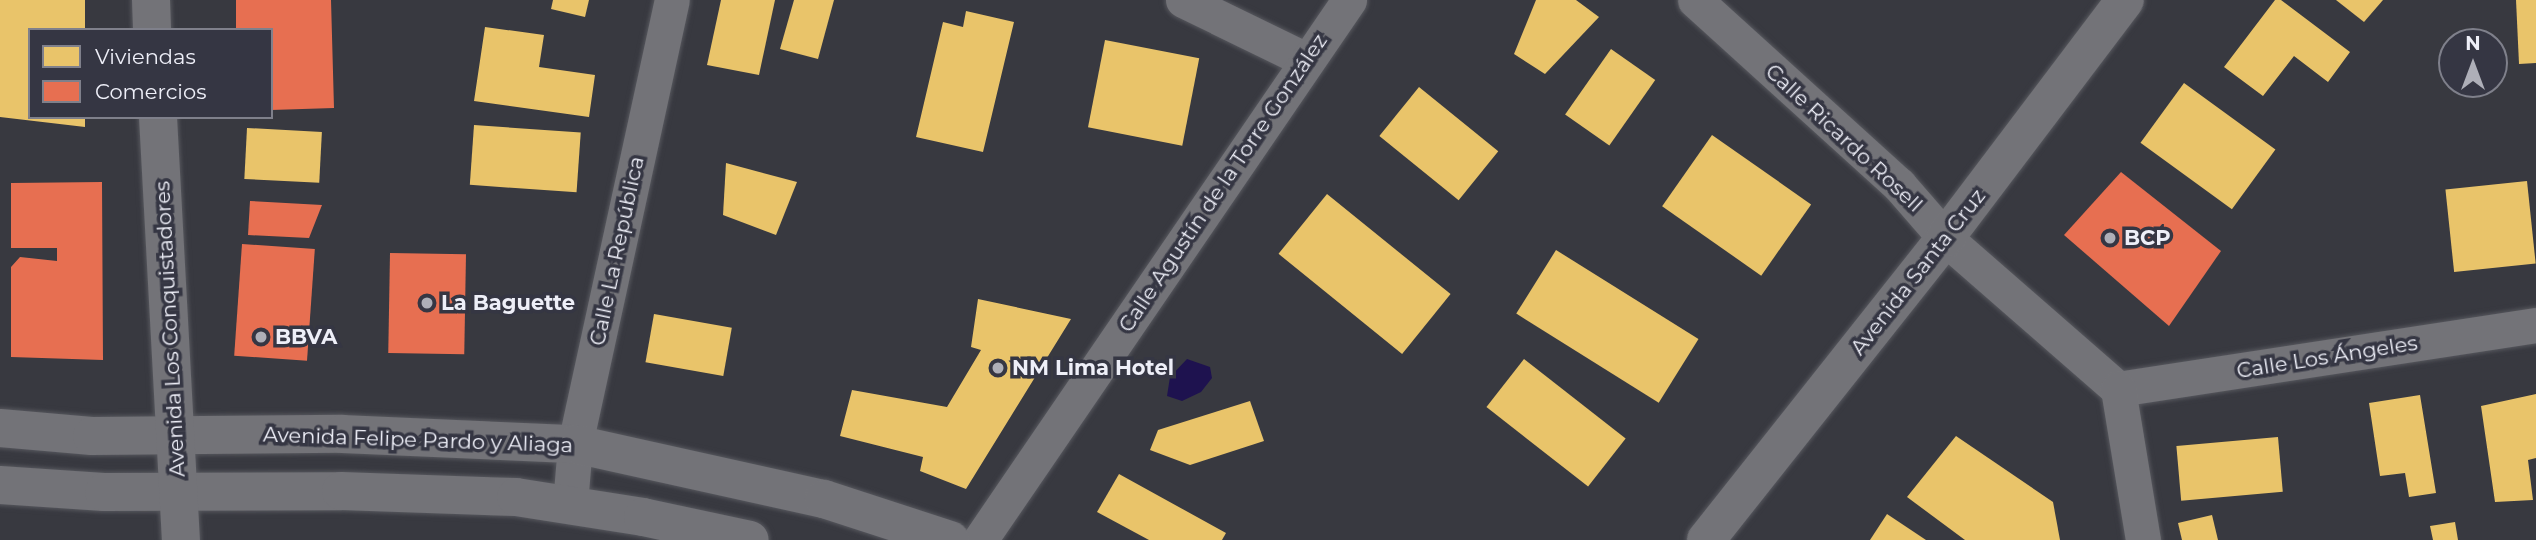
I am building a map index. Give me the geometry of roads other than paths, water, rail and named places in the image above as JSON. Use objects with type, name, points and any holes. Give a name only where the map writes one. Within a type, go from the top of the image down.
[{"type":"street","points":[[151,0],[152,28]]},
{"type":"street","name":"Calle La República","points":[[570,504],[575,444],[672,0]]},
{"type":"street","points":[[1183,0],[1306,60]]},
{"type":"street","name":"Calle Agustín de la Torre González","points":[[980,540],[1349,0]]},
{"type":"street","name":"Avenida Santa Cruz","points":[[1706,540],[1945,238],[2125,0]]},
{"type":"street","name":"Calle Ricardo Rosell","points":[[1699,1],[1899,185],[1945,238],[2118,389]]},
{"type":"street","name":"Avenida Los Conquistadores","points":[[158,119],[181,540]]},
{"type":"street","name":"Calle Los Ángeles","points":[[2118,389],[2536,325]]},
{"type":"street","points":[[2118,389],[2143,540]]},
{"type":"street","name":"Avenida Felipe Pardo y Aliaga","points":[[0,428],[92,436],[356,435],[575,444],[824,499],[950,540]]},
{"type":"street","points":[[0,485],[179,493],[437,493],[570,504],[750,540]]},
{"type":"place","name":"BCP","points":[[2110,238]]},
{"type":"place","name":"La Baguette","points":[[427,303]]},
{"type":"place","name":"BBVA","points":[[261,337]]},
{"type":"place","name":"NM Lima Hotel","points":[[998,368]]}]
